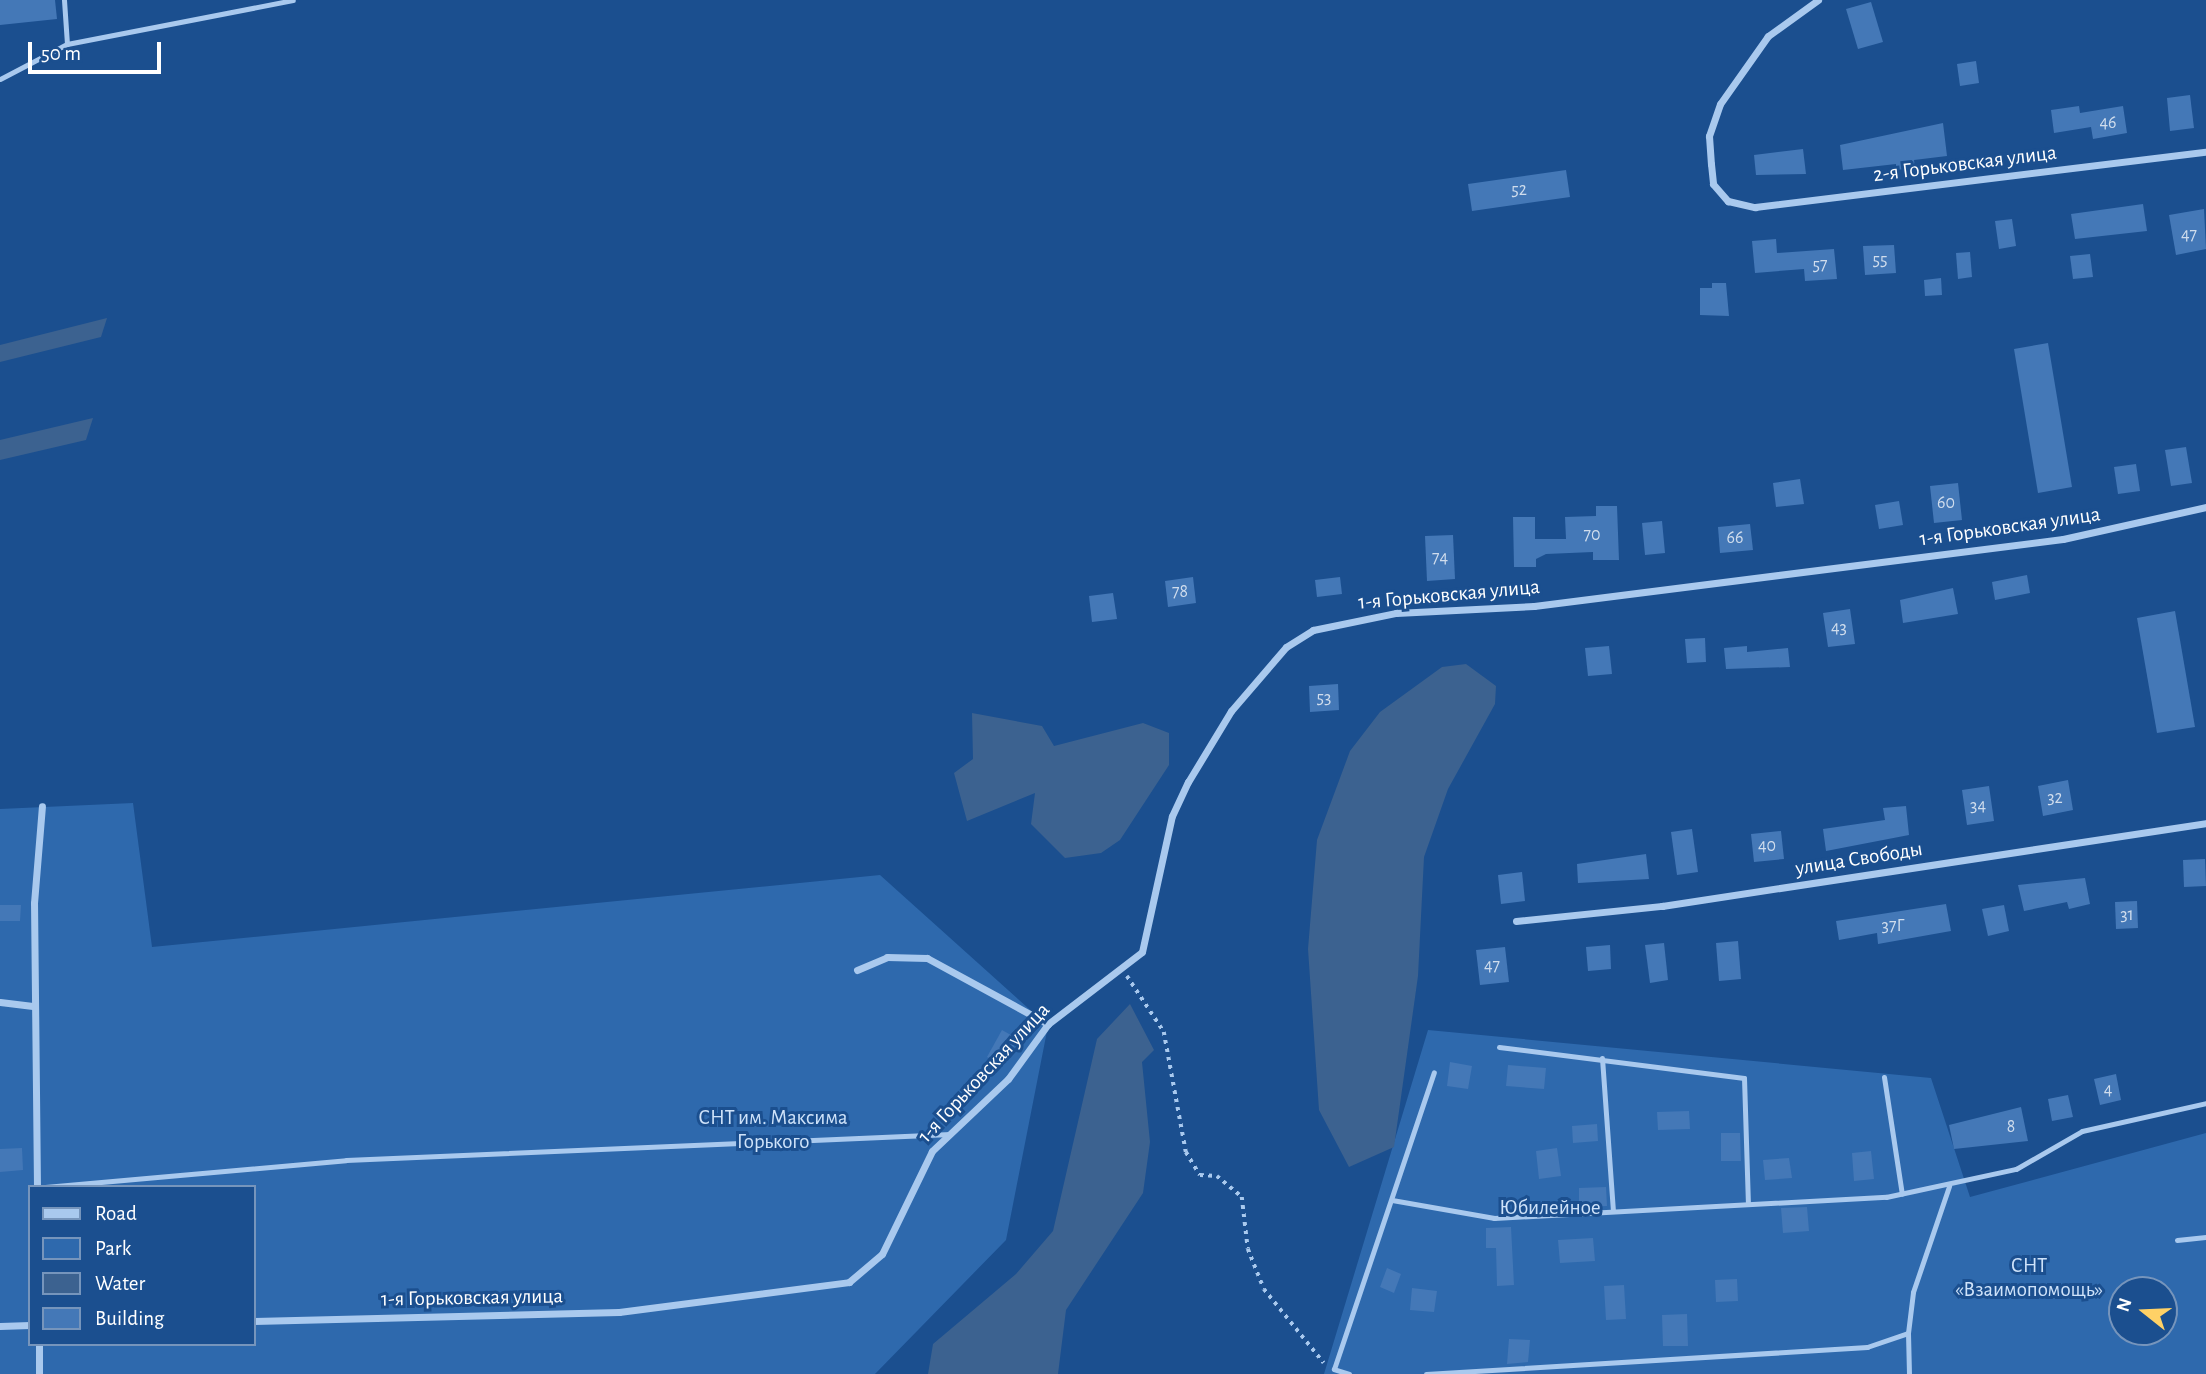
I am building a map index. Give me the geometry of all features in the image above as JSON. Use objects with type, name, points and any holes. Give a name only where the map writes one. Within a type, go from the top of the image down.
[{"type":"street","name":"2-я Горьковская улица","points":[[1818,0],[1768,36],[1720,104],[1709,136],[1711,164],[1713,184],[1728,201],[1755,206],[2206,152]]},
{"type":"street","name":"1-я Горьковская улица","points":[[256,1321],[619,1312],[849,1282],[882,1254],[932,1151],[1008,1079],[1048,1024],[1124,971],[1142,952],[1172,816],[1188,782],[1231,711],[1286,647],[1312,629],[1396,613],[1534,606],[2063,539],[2206,507]]},
{"type":"street","points":[[37,1185],[35,1006],[41,806]]},
{"type":"street","name":"улица Свободы","points":[[1516,921],[1662,906],[2206,823]]},
{"type":"street","points":[[857,970],[887,957],[927,958],[1048,1024]]},
{"type":"street","points":[[0,1002],[35,1006]]},
{"type":"street","points":[[0,1326],[28,1325]]},
{"type":"street","points":[[39,1346],[39,1374]]},
{"type":"lane","points":[[64,0],[67,44]]},
{"type":"lane","points":[[0,79],[67,44],[293,0]]},
{"type":"lane","points":[[1499,1047],[1744,1078],[1748,1204]]},
{"type":"lane","points":[[1602,1058],[1614,1211]]},
{"type":"lane","points":[[1349,1374],[1334,1369],[1434,1072]]},
{"type":"lane","points":[[1884,1077],[1902,1194]]},
{"type":"lane","points":[[1392,1200],[1494,1218],[1902,1194],[1949,1186],[2015,1169],[2082,1131],[2206,1103]]},
{"type":"lane","points":[[67,1185],[346,1160],[951,1134]]},
{"type":"lane","points":[[1909,1374],[1908,1333],[1913,1292],[1949,1186]]},
{"type":"lane","points":[[2177,1240],[2206,1237]]},
{"type":"lane","points":[[1426,1374],[1867,1347],[1908,1333]]},
{"type":"path","points":[[1124,971],[1164,1032],[1186,1152],[1200,1175],[1217,1176],[1242,1197],[1248,1248],[1264,1289],[1320,1360],[1334,1369]]},
{"type":"green space","name":"СНТ им. Максима Горького","points":[[133,803],[152,947],[880,875],[1048,1026],[1006,1240],[875,1374],[0,1374],[0,809]]},
{"type":"green space","name":"Юбилейное","points":[[1428,1030],[1931,1078],[1970,1197],[2206,1133],[2206,1374],[1324,1374]]},
{"type":"water","points":[[107,318],[101,337],[0,362],[0,345]]},
{"type":"water","points":[[93,418],[86,440],[0,460],[0,440]]},
{"type":"water","points":[[1466,664],[1496,686],[1495,704],[1448,789],[1424,857],[1418,976],[1394,1147],[1349,1167],[1319,1110],[1308,949],[1317,840],[1350,751],[1380,712],[1442,667]]},
{"type":"water","points":[[972,713],[1042,726],[1054,746],[1143,723],[1169,733],[1169,765],[1120,840],[1101,853],[1065,858],[1031,824],[1035,793],[967,821],[954,773],[973,759]]},
{"type":"water","points":[[1130,1004],[1154,1050],[1142,1062],[1150,1142],[1143,1193],[1066,1310],[1058,1374],[928,1374],[933,1344],[1016,1274],[1053,1231],[1097,1039]]},
{"type":"building","points":[[0,0],[55,0],[57,19],[0,25]]},
{"type":"building","points":[[1871,2],[1883,42],[1858,49],[1846,9]]},
{"type":"building","points":[[1976,61],[1979,83],[1960,86],[1957,64]]},
{"type":"building","points":[[2190,95],[2194,128],[2170,131],[2167,98]]},
{"type":"building","points":[[2079,106],[2080,113],[2123,106],[2127,133],[2093,139],[2091,127],[2054,133],[2051,110]]},
{"type":"building","points":[[1943,123],[1947,156],[1914,160],[1915,168],[1896,170],[1896,164],[1843,170],[1840,145]]},
{"type":"building","points":[[1803,149],[1806,174],[1756,175],[1754,155]]},
{"type":"building","points":[[1566,170],[1570,197],[1472,211],[1468,184]]},
{"type":"building","points":[[2143,204],[2147,231],[2075,239],[2071,214]]},
{"type":"building","points":[[2204,209],[2206,249],[2176,255],[2169,215]]},
{"type":"building","points":[[2012,219],[2016,246],[1999,249],[1995,221]]},
{"type":"building","points":[[1776,239],[1777,253],[1834,249],[1837,279],[1805,281],[1804,269],[1755,273],[1752,241]]},
{"type":"building","points":[[1894,245],[1896,273],[1865,275],[1863,246]]},
{"type":"building","points":[[1970,252],[1972,277],[1958,279],[1956,253]]},
{"type":"building","points":[[2090,254],[2093,277],[2073,279],[2070,256]]},
{"type":"building","points":[[1941,278],[1942,295],[1925,296],[1924,280]]},
{"type":"building","points":[[1712,283],[1726,283],[1729,316],[1700,315],[1700,288],[1712,288]]},
{"type":"building","points":[[2048,343],[2072,487],[2038,493],[2014,349]]},
{"type":"building","points":[[2186,447],[2192,483],[2171,486],[2165,450]]},
{"type":"building","points":[[2136,464],[2140,491],[2118,494],[2114,467]]},
{"type":"building","points":[[1800,479],[1804,504],[1776,507],[1773,483]]},
{"type":"building","points":[[1958,483],[1962,520],[1934,523],[1930,486]]},
{"type":"building","points":[[1899,501],[1903,525],[1879,529],[1875,505]]},
{"type":"building","points":[[1596,506],[1617,506],[1619,560],[1593,560],[1593,552],[1546,554],[1536,559],[1536,567],[1514,567],[1513,517],[1535,517],[1535,539],[1566,539],[1565,517],[1596,516]]},
{"type":"building","points":[[1662,521],[1665,553],[1645,555],[1642,523]]},
{"type":"building","points":[[1750,524],[1753,550],[1720,553],[1718,527]]},
{"type":"building","points":[[1453,535],[1455,579],[1427,581],[1425,536]]},
{"type":"building","points":[[2027,575],[2030,593],[1995,600],[1992,582]]},
{"type":"building","points":[[1193,577],[1196,603],[1168,607],[1165,581]]},
{"type":"building","points":[[1340,577],[1342,594],[1317,597],[1315,580]]},
{"type":"building","points":[[1953,588],[1958,614],[1903,623],[1900,600]]},
{"type":"building","points":[[1113,593],[1117,619],[1092,622],[1089,596]]},
{"type":"building","points":[[1850,609],[1855,644],[1828,647],[1823,613]]},
{"type":"building","points":[[2175,611],[2195,727],[2157,733],[2137,618]]},
{"type":"building","points":[[1705,638],[1706,662],[1687,663],[1685,639]]},
{"type":"building","points":[[1609,646],[1612,674],[1588,676],[1585,648]]},
{"type":"building","points":[[1747,646],[1747,652],[1788,648],[1790,667],[1726,669],[1724,648]]},
{"type":"building","points":[[1338,684],[1339,710],[1310,712],[1309,686]]},
{"type":"building","points":[[2068,780],[2073,810],[2043,816],[2038,786]]},
{"type":"building","points":[[1989,786],[1994,821],[1967,825],[1962,790]]},
{"type":"building","points":[[1906,806],[1909,835],[1826,851],[1823,829],[1885,820],[1883,808]]},
{"type":"building","points":[[1692,829],[1698,872],[1677,875],[1671,832]]},
{"type":"building","points":[[1781,831],[1784,859],[1754,862],[1751,834]]},
{"type":"building","points":[[1646,854],[1649,879],[1578,883],[1577,864]]},
{"type":"building","points":[[2205,859],[2206,886],[2184,887],[2183,860]]},
{"type":"building","points":[[1522,872],[1525,901],[1501,904],[1498,875]]},
{"type":"building","points":[[2085,878],[2090,904],[2069,909],[2067,902],[2024,911],[2018,885]]},
{"type":"building","points":[[2137,901],[2138,928],[2116,929],[2115,902]]},
{"type":"building","points":[[1946,904],[1951,931],[1878,944],[1877,933],[1839,940],[1836,921]]},
{"type":"building","points":[[0,905],[21,905],[20,921],[0,921]]},
{"type":"building","points":[[2004,905],[2009,931],[1988,936],[1982,909]]},
{"type":"building","points":[[1738,941],[1741,979],[1719,981],[1716,943]]},
{"type":"building","points":[[1664,943],[1668,980],[1650,983],[1645,945]]},
{"type":"building","points":[[1610,945],[1611,969],[1588,971],[1586,947]]},
{"type":"building","points":[[1505,947],[1509,982],[1480,985],[1476,950]]},
{"type":"building","points":[[1002,1030],[1018,1039],[1003,1066],[987,1057]]},
{"type":"building","points":[[1450,1062],[1472,1066],[1468,1089],[1447,1086]]},
{"type":"building","points":[[1508,1065],[1546,1068],[1544,1089],[1506,1086]]},
{"type":"building","points":[[2116,1074],[2121,1100],[2100,1105],[2094,1079]]},
{"type":"building","points":[[2068,1095],[2073,1117],[2052,1121],[2048,1099]]},
{"type":"building","points":[[2021,1107],[2028,1141],[1954,1149],[1949,1125]]},
{"type":"building","points":[[1689,1111],[1690,1129],[1658,1130],[1657,1112]]},
{"type":"building","points":[[1597,1124],[1598,1141],[1573,1143],[1572,1126]]},
{"type":"building","points":[[1721,1133],[1740,1133],[1741,1161],[1721,1161]]},
{"type":"building","points":[[22,1148],[23,1170],[0,1172],[0,1149]]},
{"type":"building","points":[[1557,1148],[1561,1176],[1539,1179],[1536,1151]]},
{"type":"building","points":[[1871,1151],[1874,1179],[1854,1181],[1852,1153]]},
{"type":"building","points":[[1789,1158],[1792,1178],[1765,1180],[1763,1160]]},
{"type":"building","points":[[1606,1187],[1607,1206],[1579,1207],[1579,1188]]},
{"type":"building","points":[[1807,1207],[1809,1231],[1783,1233],[1781,1208]]},
{"type":"building","points":[[1511,1227],[1514,1285],[1497,1286],[1496,1248],[1486,1248],[1486,1228]]},
{"type":"building","points":[[1593,1238],[1595,1261],[1560,1263],[1558,1240]]},
{"type":"building","points":[[1387,1268],[1401,1274],[1394,1293],[1380,1287]]},
{"type":"building","points":[[1737,1279],[1738,1301],[1716,1302],[1715,1280]]},
{"type":"building","points":[[1624,1285],[1626,1319],[1606,1320],[1604,1286]]},
{"type":"building","points":[[1412,1288],[1437,1291],[1434,1312],[1410,1310]]},
{"type":"building","points":[[1687,1314],[1688,1346],[1663,1346],[1662,1315]]},
{"type":"building","points":[[1509,1339],[1530,1340],[1528,1362],[1507,1364]]},
{"type":"park label","name":"СНТ «Взаимопомощь»","points":[[2029,1278]]}]
